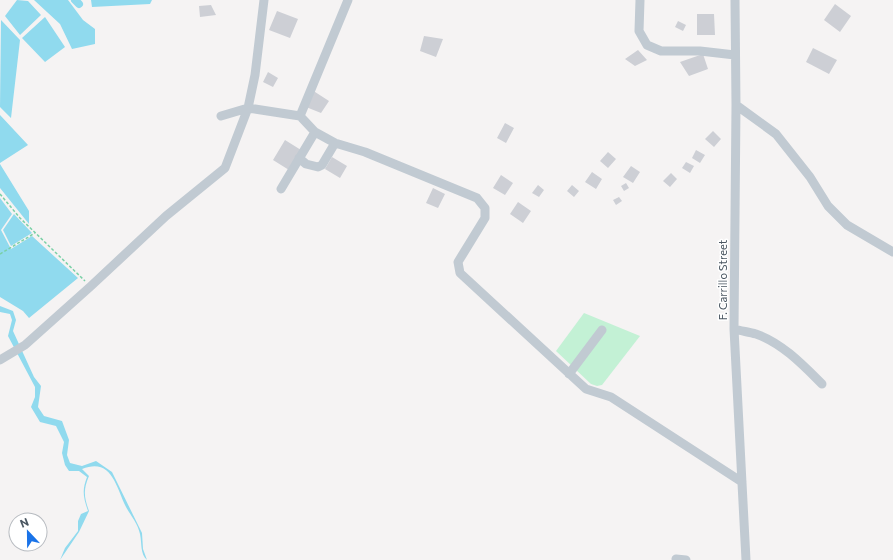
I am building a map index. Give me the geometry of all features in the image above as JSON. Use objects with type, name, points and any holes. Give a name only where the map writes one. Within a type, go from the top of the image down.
[{"type":"street","points":[[0,360],[25,345],[166,216],[225,168],[248,108],[255,75],[264,0]]},
{"type":"street","points":[[300,116],[348,0]]},
{"type":"street","points":[[640,0],[639,31],[647,45],[661,51],[700,51],[735,55]]},
{"type":"street","name":"F. Carrillo Street","points":[[734,0],[736,105],[734,330],[746,560]]},
{"type":"street","points":[[736,105],[776,134],[810,177],[828,206],[847,225],[893,252]]},
{"type":"street","points":[[221,116],[248,108],[300,116],[314,132],[336,143],[365,152],[477,198],[485,208],[485,218],[458,262],[460,273],[586,389],[611,397],[742,482]]},
{"type":"street","points":[[281,189],[314,132]]},
{"type":"street","points":[[299,158],[306,164],[318,167],[322,165],[336,143]]},
{"type":"street","points":[[569,374],[602,330]]},
{"type":"street","points":[[734,330],[756,334],[780,347],[804,365],[822,384]]},
{"type":"street","points":[[676,559],[686,560]]},
{"type":"path","points":[[0,194],[20,218],[91,286]]},
{"type":"path","points":[[0,254],[35,233]]},
{"type":"green space","points":[[584,313],[640,336],[602,385],[597,386],[591,384],[556,351]]},
{"type":"water","points":[[17,0],[28,1],[41,15],[20,35],[5,16]]},
{"type":"water","points":[[34,0],[68,0],[83,20],[95,29],[95,44],[72,49],[60,24]]},
{"type":"water","points":[[91,0],[152,0],[150,4],[92,7]]},
{"type":"water","points":[[45,17],[65,47],[45,62],[22,38]]},
{"type":"water","points":[[1,20],[20,40],[11,118],[0,107]]},
{"type":"water","points":[[0,115],[28,145],[0,163]]},
{"type":"water","points":[[0,164],[29,211],[29,224],[0,188]]},
{"type":"water","points":[[0,198],[12,214],[1,230],[11,249],[32,236],[78,278],[29,318],[23,311],[0,297]]},
{"type":"water","points":[[14,214],[32,233],[11,246],[3,230]]},
{"type":"water","points":[[0,306],[13,311],[16,320],[13,331],[34,377],[41,386],[38,407],[44,416],[62,421],[69,440],[67,455],[70,463],[82,466],[96,461],[112,472],[142,533],[143,549],[147,560],[142,552],[138,527],[126,507],[112,476],[100,467],[92,466],[82,469],[89,476],[85,494],[89,511],[79,532],[60,560],[65,548],[78,531],[78,521],[81,514],[88,511],[84,494],[84,486],[87,477],[79,471],[69,471],[65,465],[62,453],[64,442],[56,426],[40,422],[31,407],[35,397],[35,387],[8,336],[12,320],[10,314],[0,312]]},
{"type":"building","points":[[835,4],[851,16],[840,32],[824,20]]},
{"type":"building","points":[[211,5],[216,15],[200,17],[199,6]]},
{"type":"building","points":[[277,11],[298,19],[290,38],[269,30]]},
{"type":"building","points":[[697,14],[714,14],[715,35],[697,35]]},
{"type":"building","points":[[678,21],[686,25],[683,31],[675,27]]},
{"type":"building","points":[[424,36],[443,39],[436,57],[420,51]]},
{"type":"building","points":[[813,48],[837,60],[829,74],[806,62]]},
{"type":"building","points":[[638,50],[647,60],[635,66],[625,59]]},
{"type":"building","points":[[703,54],[708,69],[689,76],[680,62]]},
{"type":"building","points":[[268,72],[278,78],[273,87],[263,82]]},
{"type":"building","points":[[312,90],[329,101],[321,113],[306,107]]},
{"type":"building","points":[[505,123],[514,128],[506,143],[497,138]]},
{"type":"building","points":[[713,131],[721,139],[714,147],[705,139]]},
{"type":"building","points":[[285,140],[301,150],[289,170],[273,160]]},
{"type":"building","points":[[696,150],[705,155],[700,163],[692,158]]},
{"type":"building","points":[[608,152],[616,159],[608,168],[600,161]]},
{"type":"building","points":[[332,157],[347,166],[340,178],[325,169]]},
{"type":"building","points":[[686,162],[694,166],[690,173],[682,168]]},
{"type":"building","points":[[631,166],[640,172],[633,183],[623,177]]},
{"type":"building","points":[[592,172],[602,179],[596,189],[585,182]]},
{"type":"building","points":[[671,173],[677,179],[670,187],[663,181]]},
{"type":"building","points":[[501,175],[513,183],[505,195],[493,188]]},
{"type":"building","points":[[626,183],[629,188],[624,191],[621,186]]},
{"type":"building","points":[[538,185],[544,190],[539,197],[532,193]]},
{"type":"building","points":[[572,185],[579,191],[574,197],[567,191]]},
{"type":"building","points":[[433,188],[445,194],[438,208],[426,203]]},
{"type":"building","points":[[619,197],[622,201],[616,205],[613,200]]},
{"type":"building","points":[[518,202],[531,211],[523,223],[510,214]]},
{"type":"waterway","points":[[75,0],[79,4]]}]
